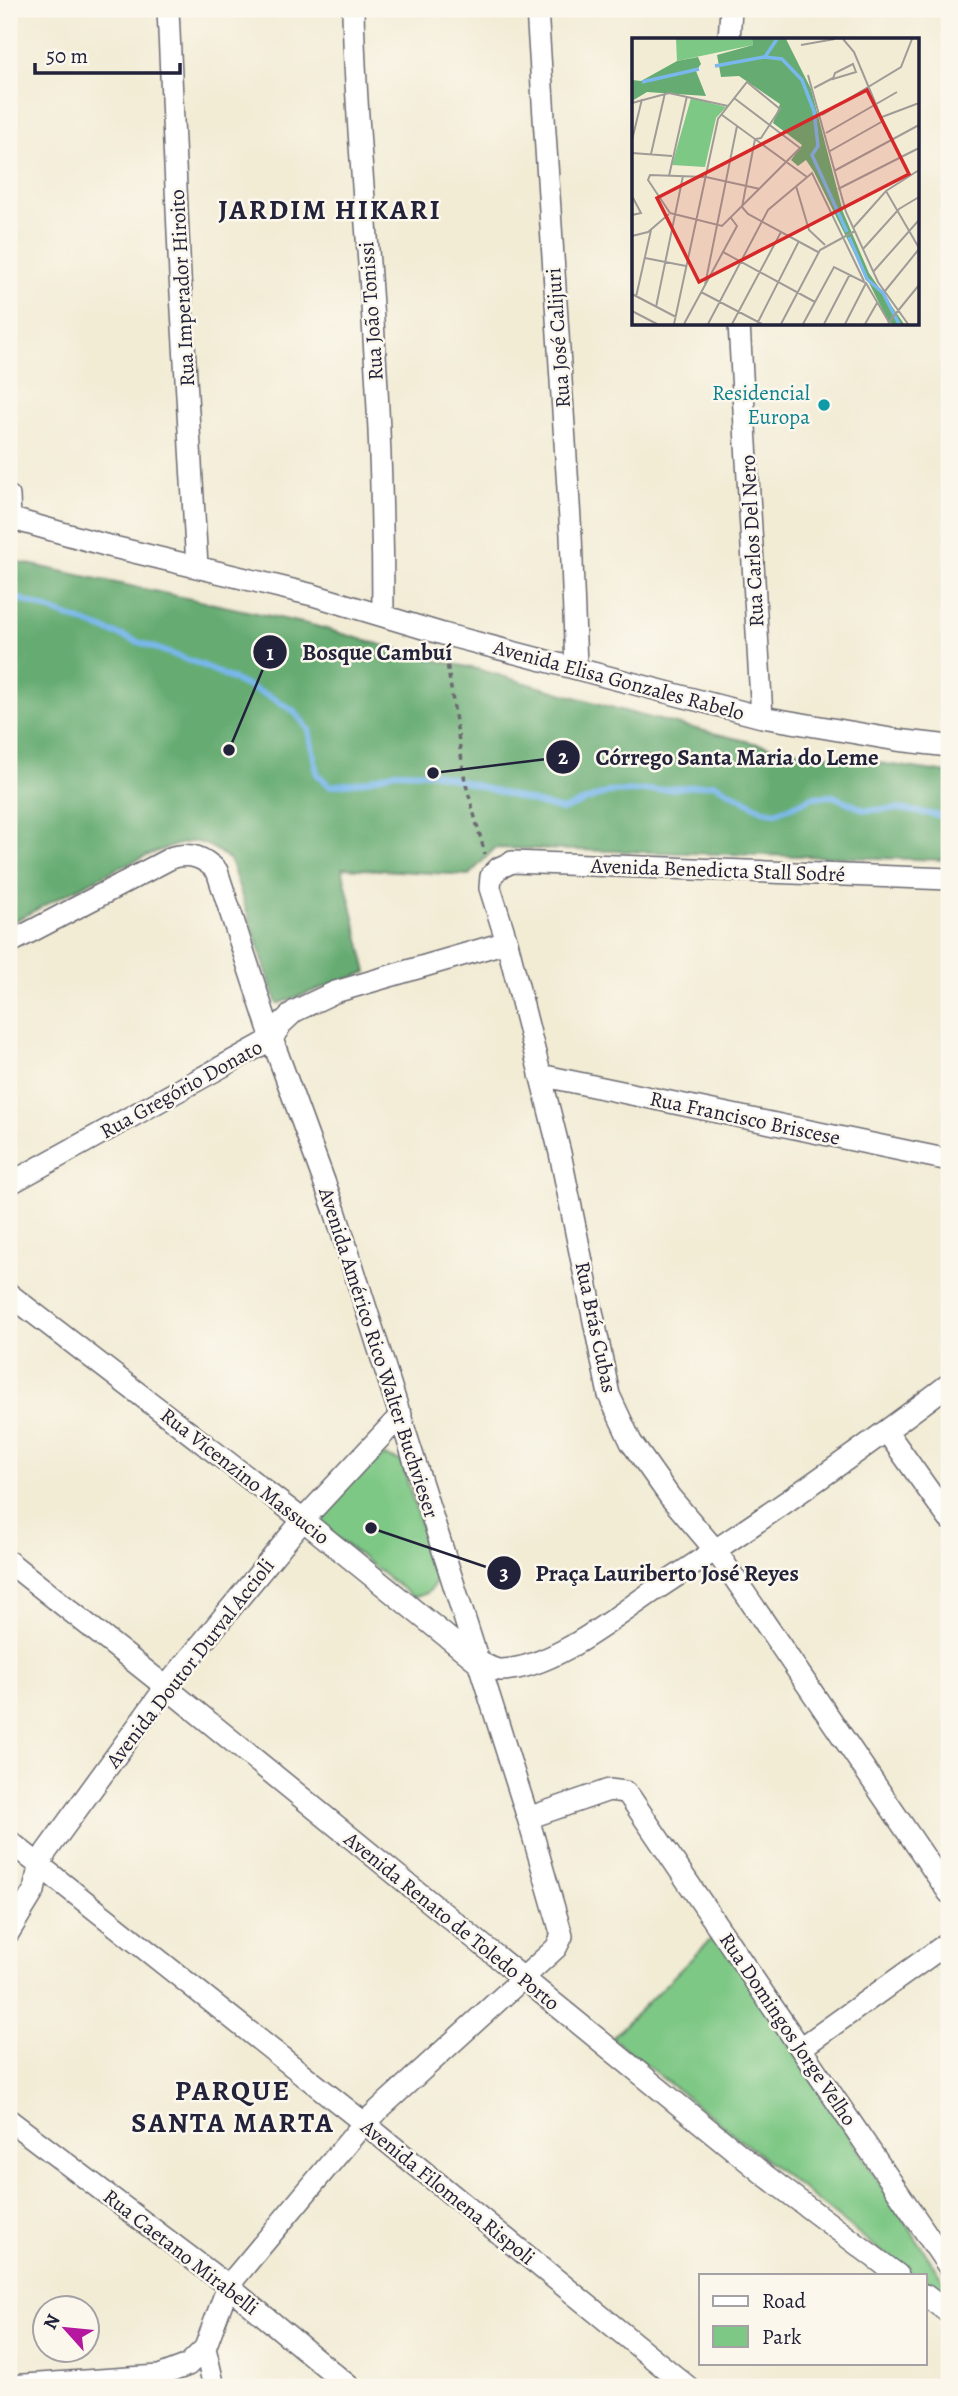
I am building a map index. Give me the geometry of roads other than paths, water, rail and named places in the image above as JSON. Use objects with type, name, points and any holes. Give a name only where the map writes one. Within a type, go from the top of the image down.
[{"type":"street","name":"Rua Imperador Hiroito","points":[[168,9],[197,566]]},
{"type":"street","name":"Rua João Tonissi","points":[[353,9],[375,350],[383,531],[383,614]]},
{"type":"street","name":"Rua José Calijuri","points":[[537,9],[571,536],[576,667]]},
{"type":"street","points":[[729,38],[731,9]]},
{"type":"street","name":"Rua Carlos Del Nero","points":[[739,326],[762,717]]},
{"type":"street","points":[[9,496],[9,519]]},
{"type":"street","name":"Avenida Elisa Gonzales Rabelo","points":[[9,519],[383,614],[443,634],[762,717],[949,746]]},
{"type":"street","name":"Avenida Américo Rico Walter Buchvieser","points":[[9,943],[173,857],[194,855],[207,861],[217,871],[272,1039],[335,1211],[528,1818],[562,1936],[556,1948],[522,1978]]},
{"type":"street","name":"Avenida Benedicta Stall Sodré","points":[[491,877],[499,868],[512,862],[949,879]]},
{"type":"street","name":"Rua Brás Cubas","points":[[491,877],[490,888],[507,942],[560,1153],[609,1395],[632,1442],[670,1497],[716,1551],[949,1893]]},
{"type":"street","name":"Rua Gregório Donato","points":[[9,1184],[272,1039],[281,1024],[295,1011],[335,992],[507,942]]},
{"type":"street","name":"Rua Francisco Briscese","points":[[540,1075],[949,1160]]},
{"type":"street","name":"Rua Vicenzino Massucio","points":[[9,1294],[303,1520],[478,1662]]},
{"type":"street","points":[[478,1662],[500,1671],[535,1662],[571,1647],[716,1551],[887,1432],[949,1384]]},
{"type":"street","name":"Avenida Doutor Durval Accioli","points":[[9,1932],[33,1891],[46,1852],[166,1687],[303,1520],[401,1415]]},
{"type":"street","points":[[887,1432],[949,1519]]},
{"type":"street","name":"Avenida Renato de Toledo Porto","points":[[9,1562],[766,2176],[897,2274]]},
{"type":"street","name":"Rua Domingos Jorge Velho","points":[[528,1818],[609,1790],[625,1792],[949,2267]]},
{"type":"street","name":"Avenida Filomena Rispoli","points":[[9,1841],[364,2123],[688,2387]]},
{"type":"street","points":[[802,2048],[949,1942]]},
{"type":"street","points":[[9,2386],[159,2376],[188,2365],[205,2348],[228,2286],[364,2123],[522,1978]]},
{"type":"street","name":"Rua Caetano Mirabelli","points":[[9,2120],[228,2286],[350,2387]]},
{"type":"street","points":[[926,2296],[949,2313]]},
{"type":"street","points":[[205,2348],[214,2387]]},
{"type":"waterway","points":[[9,595],[202,665],[275,699],[294,711],[309,730],[317,774],[330,786],[362,782],[395,772],[433,773],[562,810],[608,792],[715,784],[763,810],[776,812],[813,797],[833,796],[865,810],[899,809],[949,817]]},
{"type":"place","name":"Residencial Europa","points":[[824,405]]},
{"type":"place","name":"Bosque Cambuí","points":[[229,750]]},
{"type":"place","name":"Córrego Santa Maria do Leme","points":[[433,773]]},
{"type":"place","name":"Praça Lauriberto José Reyes","points":[[371,1528]]},
{"type":"district","name":"JARDIM HIKARI","points":[[330,210]]},
{"type":"district","name":"PARQUE SANTA MARTA","points":[[233,2107]]}]
